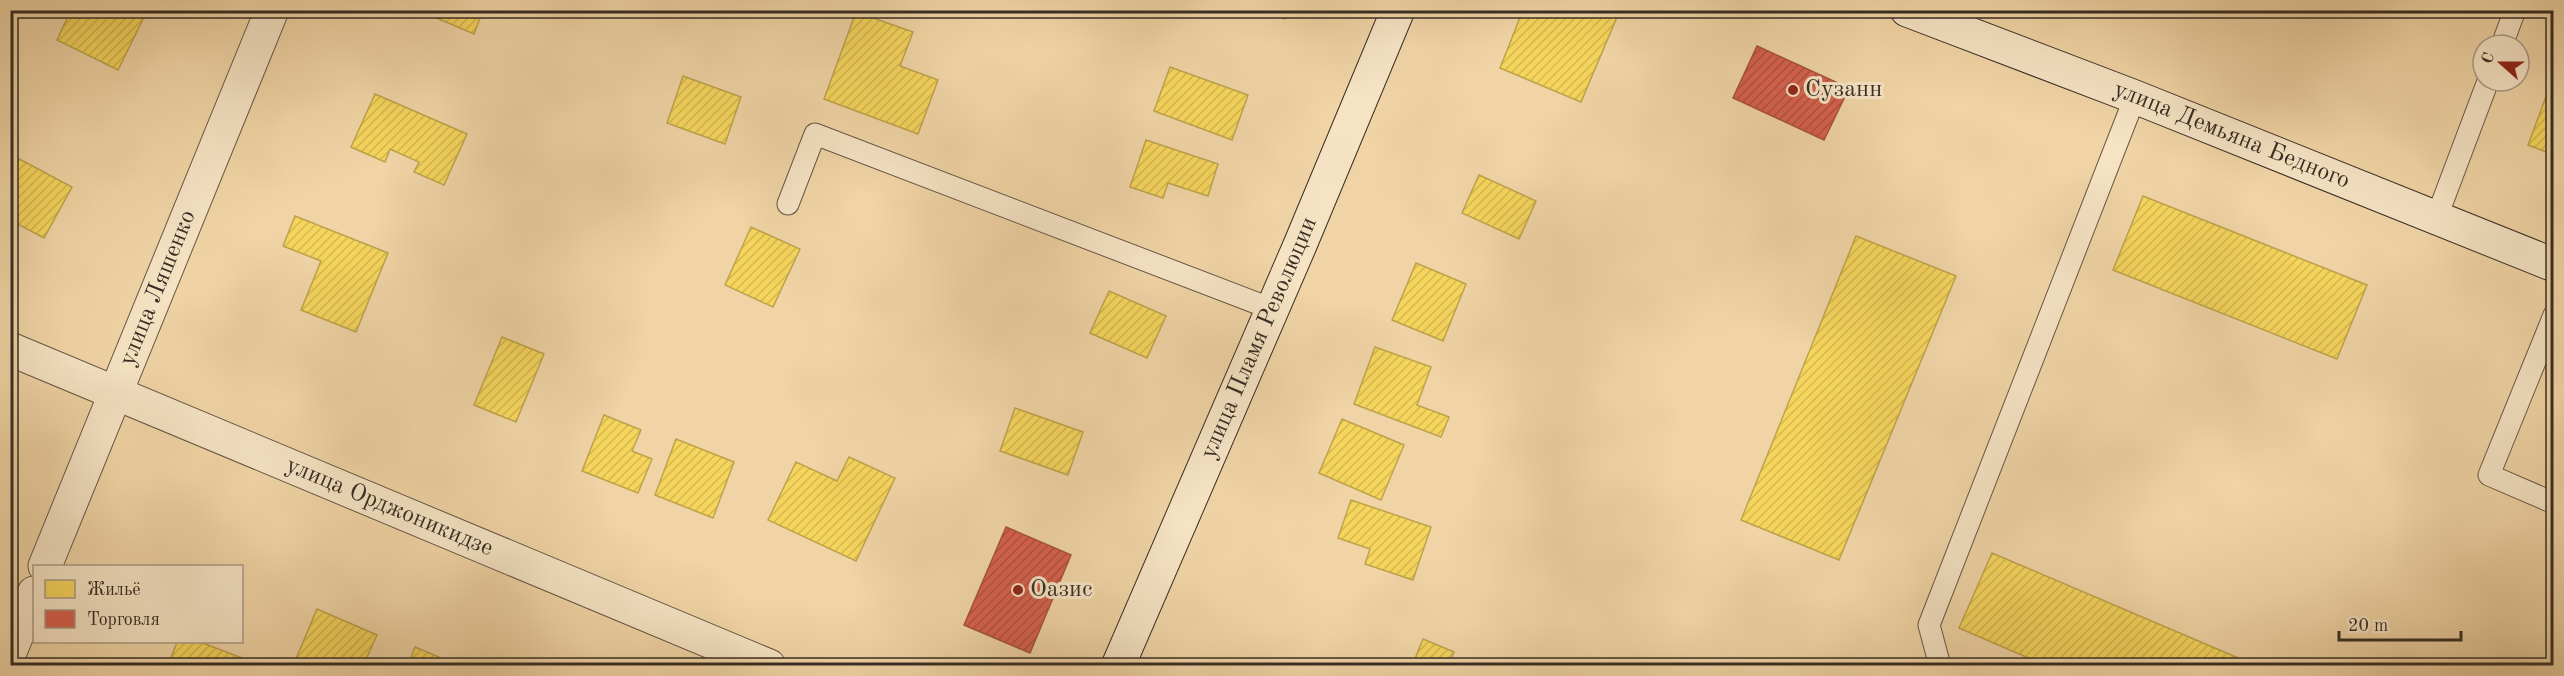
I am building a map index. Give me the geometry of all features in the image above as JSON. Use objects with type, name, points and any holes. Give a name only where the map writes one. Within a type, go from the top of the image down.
[{"type":"street","name":"улица Ляшенко","points":[[46,565],[272,10]]},
{"type":"street","name":"улица Пламя Революции","points":[[1118,666],[1398,10]]},
{"type":"street","name":"улица Демьяна Бедного","points":[[1907,10],[2135,98],[2553,265]]},
{"type":"street","name":"улица Орджоникидзе","points":[[10,349],[770,666]]},
{"type":"street","points":[[10,652],[33,595]]},
{"type":"lane","points":[[2506,33],[2515,10]]},
{"type":"lane","points":[[2436,219],[2483,93]]},
{"type":"lane","points":[[1940,666],[1929,625],[2135,98]]},
{"type":"lane","points":[[788,204],[815,134],[1272,309]]},
{"type":"lane","points":[[2553,315],[2489,475],[2553,503]]},
{"type":"building: Жильё","points":[[71,10],[131,10],[144,17],[118,70],[57,40]]},
{"type":"building: Жильё","points":[[418,10],[483,10],[474,34]]},
{"type":"building: Жильё","points":[[1258,10],[1287,10],[1285,19]]},
{"type":"building: Жильё","points":[[1523,10],[1620,10],[1581,102],[1500,68]]},
{"type":"building: Жильё","points":[[856,12],[913,32],[900,66],[938,80],[918,134],[824,99]]},
{"type":"building: Жильё","points":[[1170,67],[1248,95],[1232,140],[1154,111]]},
{"type":"building: Жильё","points":[[2554,75],[2554,155],[2528,145]]},
{"type":"building: Жильё","points":[[683,76],[741,97],[725,144],[667,123]]},
{"type":"building: Жильё","points":[[375,94],[467,134],[444,185],[414,172],[419,162],[390,149],[385,162],[351,147]]},
{"type":"building: Жильё","points":[[1146,140],[1218,164],[1208,196],[1168,183],[1163,198],[1130,187]]},
{"type":"building: Жильё","points":[[10,154],[72,187],[44,238],[10,220]]},
{"type":"building: Жильё","points":[[1479,175],[1536,201],[1519,239],[1462,213]]},
{"type":"building: Жильё","points":[[2143,196],[2367,285],[2337,359],[2113,270]]},
{"type":"building: Жильё","points":[[295,216],[388,253],[356,332],[301,310],[321,261],[283,246]]},
{"type":"building: Жильё","points":[[751,227],[800,249],[773,307],[725,285]]},
{"type":"building: Жильё","points":[[1856,236],[1956,276],[1839,560],[1741,520]]},
{"type":"building: Жильё","points":[[1416,263],[1466,284],[1443,341],[1392,320]]},
{"type":"building: Жильё","points":[[1109,291],[1166,316],[1147,358],[1090,333]]},
{"type":"building: Жильё","points":[[502,337],[544,354],[516,422],[474,405]]},
{"type":"building: Жильё","points":[[1375,347],[1431,367],[1417,405],[1449,417],[1441,437],[1354,404]]},
{"type":"building: Жильё","points":[[1015,408],[1083,432],[1068,475],[1000,451]]},
{"type":"building: Жильё","points":[[604,415],[641,430],[632,451],[652,459],[638,493],[582,471]]},
{"type":"building: Жильё","points":[[1342,419],[1404,445],[1381,500],[1319,473]]},
{"type":"building: Жильё","points":[[676,439],[734,462],[713,518],[655,495]]},
{"type":"building: Жильё","points":[[849,457],[895,478],[856,561],[768,520],[796,462],[837,481]]},
{"type":"building: Жильё","points":[[1351,500],[1431,527],[1413,580],[1365,564],[1370,549],[1338,538]]},
{"type":"building: Жильё","points":[[1992,553],[2257,666],[2047,666],[1959,628]]},
{"type":"building: Жильё","points":[[317,609],[377,635],[363,666],[306,666],[295,661]]},
{"type":"building: Жильё","points":[[1423,639],[1454,652],[1448,666],[1412,666]]},
{"type":"building: Жильё","points":[[177,643],[203,643],[263,666],[168,666]]},
{"type":"building: Жильё","points":[[415,647],[460,666],[408,666]]},
{"type":"building: Торговля","points":[[1757,46],[1849,88],[1824,140],[1733,98]]},
{"type":"building: Торговля","name":"Оазис","points":[[1006,527],[1071,555],[1030,653],[964,625]]},
{"type":"place","name":"Сузанн","points":[[1793,90]]},
{"type":"place","name":"Оазис","points":[[1018,590]]}]
